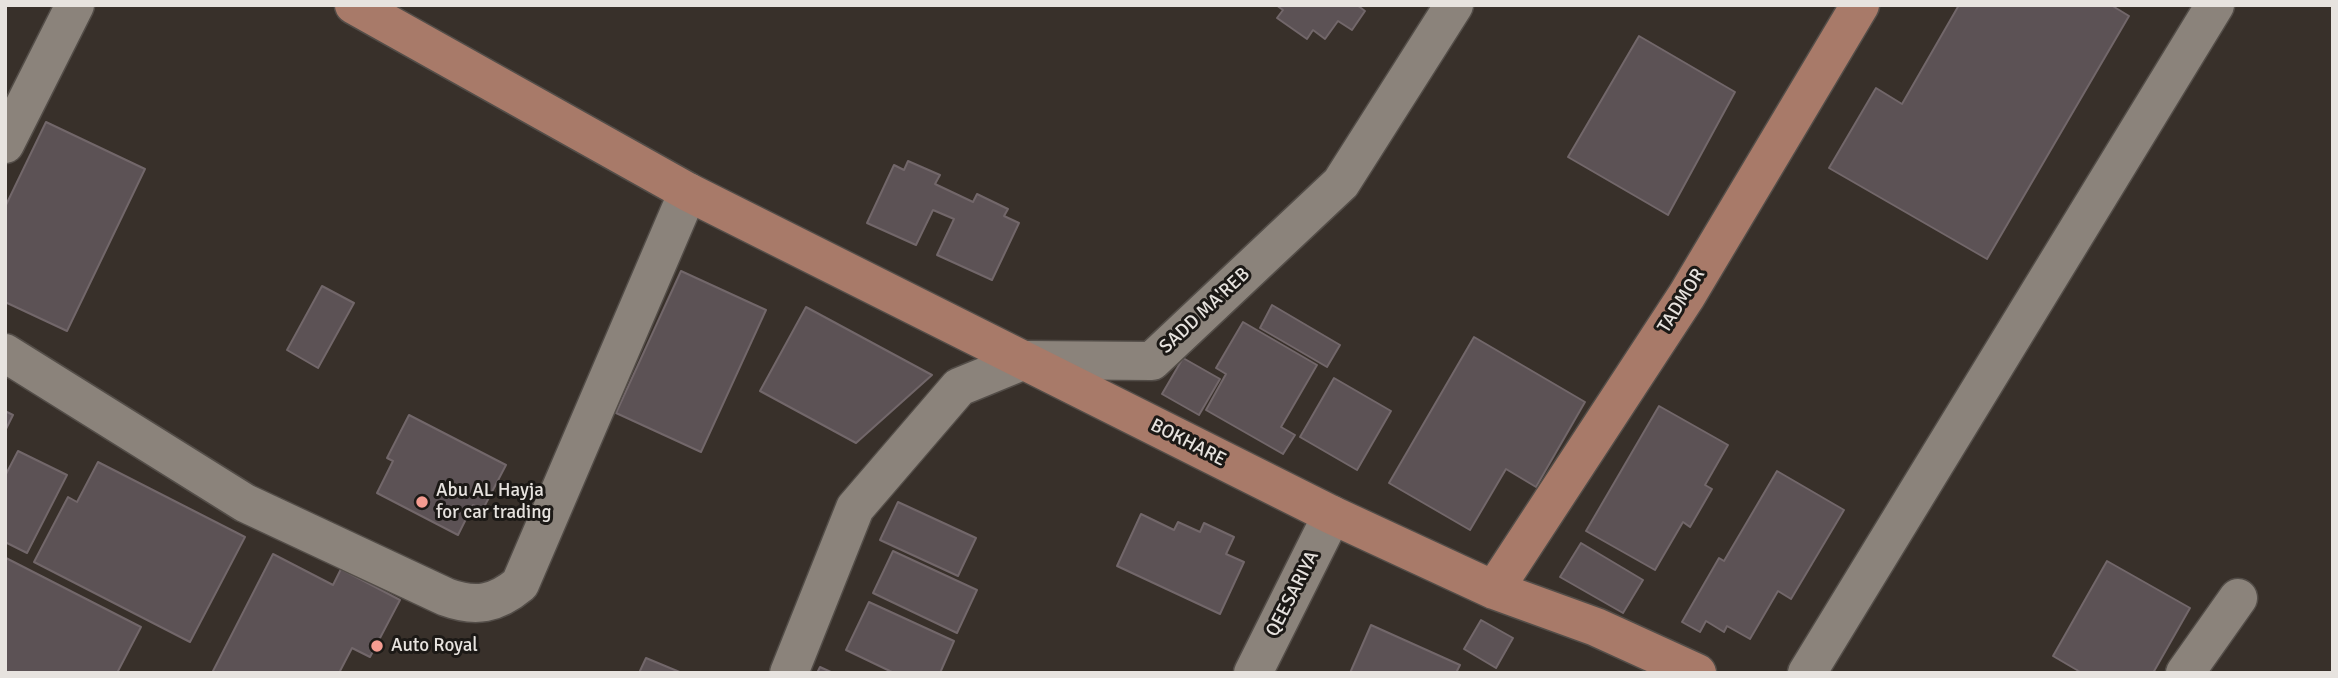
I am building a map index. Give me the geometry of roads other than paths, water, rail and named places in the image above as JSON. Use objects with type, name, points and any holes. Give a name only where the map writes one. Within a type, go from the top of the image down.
[{"type":"street","points":[[5,144],[75,5]]},
{"type":"street","name":"BOKHARE","points":[[354,5],[688,192],[1332,515],[1494,590],[1597,626],[1697,673]]},
{"type":"street","name":"SADD MA'REB","points":[[789,673],[855,508],[959,387],[1025,360],[1152,361],[1341,183],[1454,5]]},
{"type":"street","name":"TADMOR","points":[[1494,590],[1686,295],[1860,5]]},
{"type":"street","points":[[1807,673],[2215,5]]},
{"type":"street","points":[[5,353],[245,503],[446,597],[464,604],[485,604],[504,597],[520,584],[688,192]]},
{"type":"street","name":"QEESARIYA","points":[[1253,673],[1332,515]]},
{"type":"street","points":[[2185,673],[2238,598]]},
{"type":"place","name":"Abu AL Hayja for car trading","points":[[422,502]]},
{"type":"place","name":"Auto Royal","points":[[377,646]]}]
